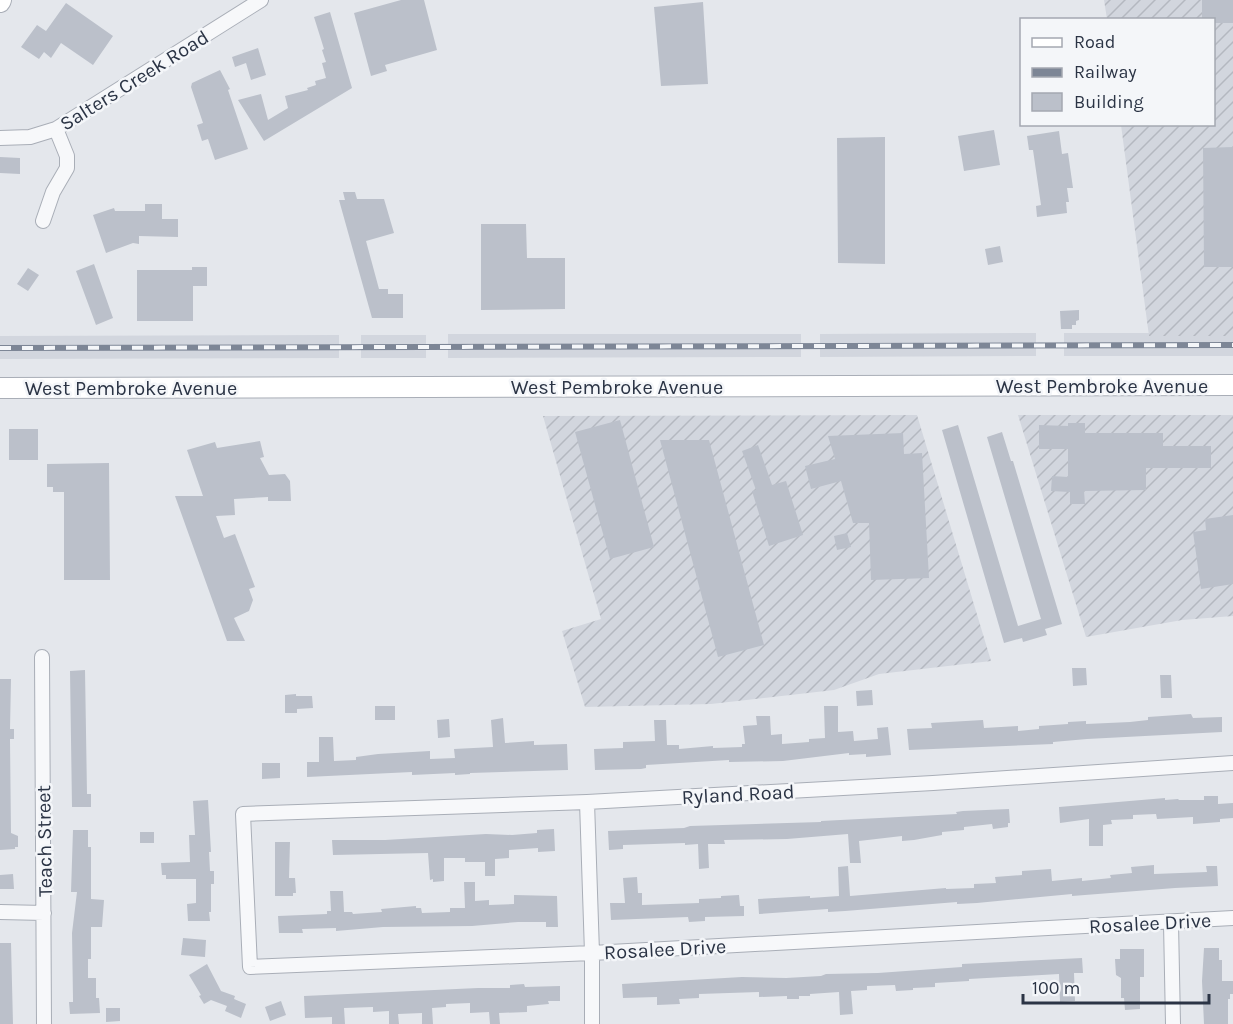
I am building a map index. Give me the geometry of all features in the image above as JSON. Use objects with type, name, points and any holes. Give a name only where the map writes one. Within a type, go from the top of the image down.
[{"type":"main road","name":"West Pembroke Avenue","points":[[0,388],[1233,385]]},
{"type":"street","name":"Salters Creek Road","points":[[0,138],[30,136],[56,129],[261,0]]},
{"type":"street","points":[[43,220],[53,192],[67,168],[67,156],[56,129]]},
{"type":"street","name":"Teach Street","points":[[42,657],[44,1024]]},
{"type":"street","name":"Ryland Road","points":[[243,814],[587,802],[933,783],[1233,763]]},
{"type":"street","points":[[587,802],[592,1024]]},
{"type":"street","name":"Rosalee Drive","points":[[243,814],[250,967],[592,953],[1233,918]]},
{"type":"street","points":[[0,912],[44,914]]},
{"type":"street","points":[[1171,923],[1173,1024]]},
{"type":"shaded area","points":[[1104,0],[1233,0],[1233,336],[1149,336],[1121,126],[1215,126],[1215,18],[1107,18]]},
{"type":"shaded area","points":[[1036,333],[1036,356],[820,357],[820,334]]},
{"type":"shaded area","points":[[1064,333],[1233,333],[1233,356],[1064,356]]},
{"type":"shaded area","points":[[448,334],[801,334],[801,357],[448,358]]},
{"type":"shaded area","points":[[339,335],[339,358],[0,359],[0,336]]},
{"type":"shaded area","points":[[361,335],[426,335],[426,358],[361,358]]},
{"type":"shaded area","points":[[917,415],[991,661],[879,674],[834,690],[711,704],[585,707],[562,631],[601,619],[543,416]]},
{"type":"shaded area","points":[[1018,415],[1233,415],[1233,616],[1182,620],[1086,637]]},
{"type":"building","points":[[401,0],[424,0],[437,50],[385,65],[387,71],[371,76],[354,13]]},
{"type":"building","points":[[1202,0],[1233,0],[1233,23],[1215,23],[1215,18],[1202,18]]},
{"type":"building","points":[[703,2],[708,84],[661,86],[654,7]]},
{"type":"building","points":[[66,3],[113,36],[93,65],[61,43],[51,58],[44,52],[39,59],[21,47],[37,25],[46,31]]},
{"type":"building","points":[[330,12],[352,88],[264,141],[238,100],[261,94],[268,120],[288,108],[285,96],[308,90],[307,88],[316,85],[315,81],[326,78],[322,63],[326,62],[322,50],[324,49],[314,17]]},
{"type":"building","points":[[258,48],[266,75],[251,80],[246,63],[235,67],[232,57]]},
{"type":"building","points":[[220,70],[230,89],[228,90],[248,149],[215,160],[208,139],[202,141],[197,125],[203,123],[191,87],[192,83]]},
{"type":"building","points":[[994,130],[1000,165],[964,171],[958,136]]},
{"type":"building","points":[[1059,131],[1062,154],[1068,153],[1073,188],[1067,188],[1069,202],[1066,202],[1067,213],[1037,217],[1036,206],[1041,205],[1033,150],[1029,150],[1027,136]]},
{"type":"building","points":[[885,137],[885,264],[838,263],[837,138]]},
{"type":"building","points":[[1233,147],[1233,267],[1204,267],[1203,148]]},
{"type":"building","points":[[0,157],[20,158],[20,174],[0,173]]},
{"type":"building","points":[[343,192],[355,192],[357,199],[384,199],[394,233],[366,241],[379,289],[388,289],[388,294],[403,294],[403,318],[372,318],[339,200],[345,200]]},
{"type":"building","points":[[145,204],[162,204],[162,219],[178,219],[178,237],[139,236],[139,244],[133,243],[106,253],[93,215],[114,208],[115,211],[145,211]]},
{"type":"building","points":[[481,224],[526,224],[527,258],[565,258],[565,309],[481,310]]},
{"type":"building","points":[[1000,246],[1003,262],[988,265],[985,249]]},
{"type":"building","points":[[94,264],[113,318],[96,325],[76,271]]},
{"type":"building","points":[[192,267],[207,267],[207,286],[193,286],[193,321],[137,321],[137,270],[192,270]]},
{"type":"building","points":[[28,268],[39,275],[28,291],[17,284]]},
{"type":"building","points":[[1079,310],[1079,320],[1076,321],[1076,325],[1072,325],[1072,329],[1061,329],[1060,311]]},
{"type":"building","points":[[620,420],[654,547],[610,559],[575,432]]},
{"type":"building","points":[[1068,423],[1085,423],[1085,433],[1163,433],[1163,446],[1211,446],[1211,468],[1146,468],[1146,490],[1084,491],[1085,504],[1070,504],[1070,492],[1051,491],[1052,476],[1068,477],[1068,449],[1039,449],[1039,425],[1068,426]]},
{"type":"building","points":[[958,425],[1018,626],[1041,619],[987,437],[1002,432],[1011,461],[1013,461],[1062,624],[1045,629],[1047,635],[1023,642],[1022,638],[1004,643],[942,430]]},
{"type":"building","points":[[9,429],[38,429],[38,460],[9,460]]},
{"type":"building","points":[[903,433],[904,454],[922,453],[929,578],[871,580],[869,523],[853,523],[841,481],[811,489],[805,466],[835,459],[828,436]]},
{"type":"building","points":[[660,440],[709,440],[764,645],[718,657]]},
{"type":"building","points":[[260,441],[264,457],[260,458],[269,475],[285,474],[290,481],[291,501],[268,501],[268,497],[234,499],[235,515],[216,516],[224,538],[235,534],[255,587],[249,589],[253,600],[249,611],[234,618],[245,641],[227,641],[175,496],[203,496],[187,450],[215,442],[217,448]]},
{"type":"building","points":[[758,445],[772,485],[786,481],[803,535],[769,546],[752,491],[756,490],[742,451]]},
{"type":"building","points":[[109,463],[110,580],[64,580],[64,492],[53,492],[53,487],[47,487],[47,464]]},
{"type":"building","points":[[1233,515],[1233,584],[1201,589],[1193,532],[1206,530],[1205,519]]},
{"type":"building","points":[[847,533],[851,547],[837,550],[834,536]]},
{"type":"building","points":[[1072,668],[1086,668],[1087,685],[1073,686]]},
{"type":"building","points":[[85,670],[87,794],[91,794],[91,807],[72,807],[70,671]]},
{"type":"building","points":[[1160,675],[1171,675],[1172,698],[1161,698]]},
{"type":"building","points":[[0,679],[11,679],[10,729],[14,729],[14,739],[10,739],[11,833],[18,836],[18,847],[0,850]]},
{"type":"building","points":[[872,690],[873,705],[857,706],[856,691]]},
{"type":"building","points":[[296,694],[296,696],[312,696],[313,708],[297,709],[297,713],[285,713],[285,695]]},
{"type":"building","points":[[375,706],[395,706],[395,720],[375,720]]},
{"type":"building","points":[[824,706],[838,706],[838,732],[853,731],[854,741],[878,739],[877,728],[888,727],[891,755],[866,757],[866,754],[849,755],[849,753],[783,761],[729,762],[729,760],[646,765],[646,768],[641,769],[595,770],[594,749],[623,748],[623,742],[655,741],[654,720],[666,720],[667,745],[679,745],[679,749],[713,746],[713,748],[742,747],[742,744],[745,744],[743,726],[757,725],[756,716],[770,716],[771,735],[782,734],[782,744],[809,742],[809,739],[825,738]]},
{"type":"building","points":[[1191,714],[1193,718],[1222,717],[1222,732],[1087,739],[1053,742],[1053,744],[909,750],[907,729],[932,728],[931,723],[983,720],[984,728],[1018,726],[1018,731],[1039,729],[1039,726],[1068,724],[1068,722],[1086,721],[1086,724],[1130,722],[1148,720],[1148,717]]},
{"type":"building","points":[[503,718],[505,743],[534,741],[534,745],[567,744],[568,770],[455,775],[455,773],[412,775],[412,772],[307,777],[307,762],[319,762],[319,737],[333,737],[334,761],[356,760],[356,757],[378,754],[430,751],[430,759],[455,758],[454,749],[493,747],[491,720]]},
{"type":"building","points":[[449,719],[450,737],[438,738],[437,720]]},
{"type":"building","points":[[262,763],[280,763],[280,778],[262,779]]},
{"type":"building","points":[[1204,796],[1218,796],[1218,804],[1233,803],[1233,818],[1220,819],[1220,822],[1193,824],[1193,817],[1157,819],[1156,814],[1133,815],[1133,819],[1111,820],[1112,824],[1103,825],[1103,846],[1089,846],[1089,819],[1060,823],[1059,807],[1165,798],[1165,800],[1204,800]]},
{"type":"building","points":[[208,800],[210,871],[214,871],[214,884],[211,884],[210,921],[188,921],[187,904],[196,903],[196,879],[166,879],[166,875],[162,875],[161,863],[190,862],[189,835],[195,835],[193,801]]},
{"type":"building","points":[[1009,809],[1008,827],[993,829],[992,824],[964,827],[964,830],[942,832],[942,835],[914,840],[902,841],[902,836],[859,841],[861,863],[850,863],[848,834],[787,839],[724,840],[725,844],[708,844],[709,868],[699,869],[698,844],[623,845],[623,849],[609,850],[608,831],[821,822]]},
{"type":"building","points":[[554,829],[555,851],[538,852],[538,848],[509,850],[509,858],[495,859],[495,876],[485,876],[485,862],[465,862],[465,858],[444,858],[444,881],[433,882],[433,879],[430,880],[428,853],[333,855],[332,840],[512,835]]},
{"type":"building","points":[[73,830],[88,830],[88,847],[91,847],[91,899],[104,900],[102,927],[91,927],[91,959],[88,959],[88,978],[96,978],[96,998],[99,998],[100,1013],[70,1014],[69,1002],[73,1002],[72,933],[77,892],[71,892]]},
{"type":"building","points":[[140,832],[154,832],[154,843],[140,843]]},
{"type":"building","points":[[275,842],[290,842],[289,878],[295,878],[296,893],[293,893],[293,896],[275,896]]},
{"type":"building","points":[[1154,865],[1154,874],[1207,872],[1206,866],[1217,866],[1218,886],[1072,896],[1072,894],[977,903],[957,904],[957,902],[845,911],[828,912],[828,909],[759,914],[758,899],[839,896],[838,867],[848,866],[850,896],[946,888],[974,888],[974,884],[996,883],[995,877],[1022,875],[1022,871],[1051,869],[1052,881],[1082,878],[1082,881],[1111,878],[1110,875],[1132,873],[1131,867]]},
{"type":"building","points":[[13,874],[14,889],[0,889],[0,875]]},
{"type":"building","points":[[637,877],[638,893],[642,893],[642,905],[699,903],[699,899],[739,895],[740,906],[744,906],[744,916],[705,917],[705,921],[689,922],[688,917],[611,920],[610,903],[625,903],[623,878]]},
{"type":"building","points":[[464,882],[475,882],[475,901],[489,900],[489,905],[514,904],[514,895],[557,896],[558,927],[546,927],[546,922],[518,922],[336,931],[336,928],[302,929],[303,933],[279,933],[278,916],[327,914],[327,911],[331,911],[330,891],[343,891],[344,912],[353,914],[416,906],[416,908],[421,908],[422,913],[450,912],[450,908],[465,908]]},
{"type":"building","points":[[183,938],[206,940],[205,957],[181,955]]},
{"type":"building","points":[[0,943],[11,943],[13,1024],[0,1024]]},
{"type":"building","points":[[1204,948],[1219,948],[1219,960],[1222,960],[1222,981],[1233,981],[1233,994],[1230,994],[1230,999],[1228,999],[1228,1024],[1204,1024],[1202,981]]},
{"type":"building","points":[[1120,949],[1144,949],[1144,977],[1140,977],[1140,1009],[1125,1010],[1124,998],[1121,998],[1121,978],[1116,975],[1115,959],[1120,959]]},
{"type":"building","points":[[1082,958],[1083,973],[1074,973],[1075,1001],[1060,1002],[1059,974],[969,979],[969,981],[935,983],[935,987],[913,988],[913,990],[896,991],[895,985],[867,986],[867,990],[851,991],[853,1014],[840,1015],[839,992],[810,994],[810,996],[799,996],[799,999],[787,999],[787,996],[759,997],[759,992],[699,994],[699,998],[679,999],[680,1004],[657,1005],[657,997],[623,998],[622,984],[742,977],[786,978],[826,974],[878,973],[962,967],[962,964]]},
{"type":"building","points":[[207,964],[221,991],[235,996],[234,999],[246,1004],[241,1018],[225,1011],[227,1006],[211,1000],[204,1004],[189,975]]},
{"type":"building","points":[[524,984],[525,987],[560,986],[560,1001],[527,1006],[527,1012],[499,1013],[500,1024],[490,1024],[489,1012],[470,1013],[470,1003],[446,1004],[446,1007],[432,1008],[433,1024],[422,1024],[422,1013],[398,1014],[399,1024],[389,1024],[389,1011],[373,1012],[373,1007],[344,1008],[345,1024],[332,1024],[332,1017],[305,1018],[304,996],[510,988],[510,985]]},
{"type":"building","points":[[281,1001],[286,1015],[270,1021],[265,1007]]},
{"type":"building","points":[[106,1008],[120,1008],[120,1021],[106,1022]]},
{"type":"railway","points":[[0,348],[1233,345]]}]
